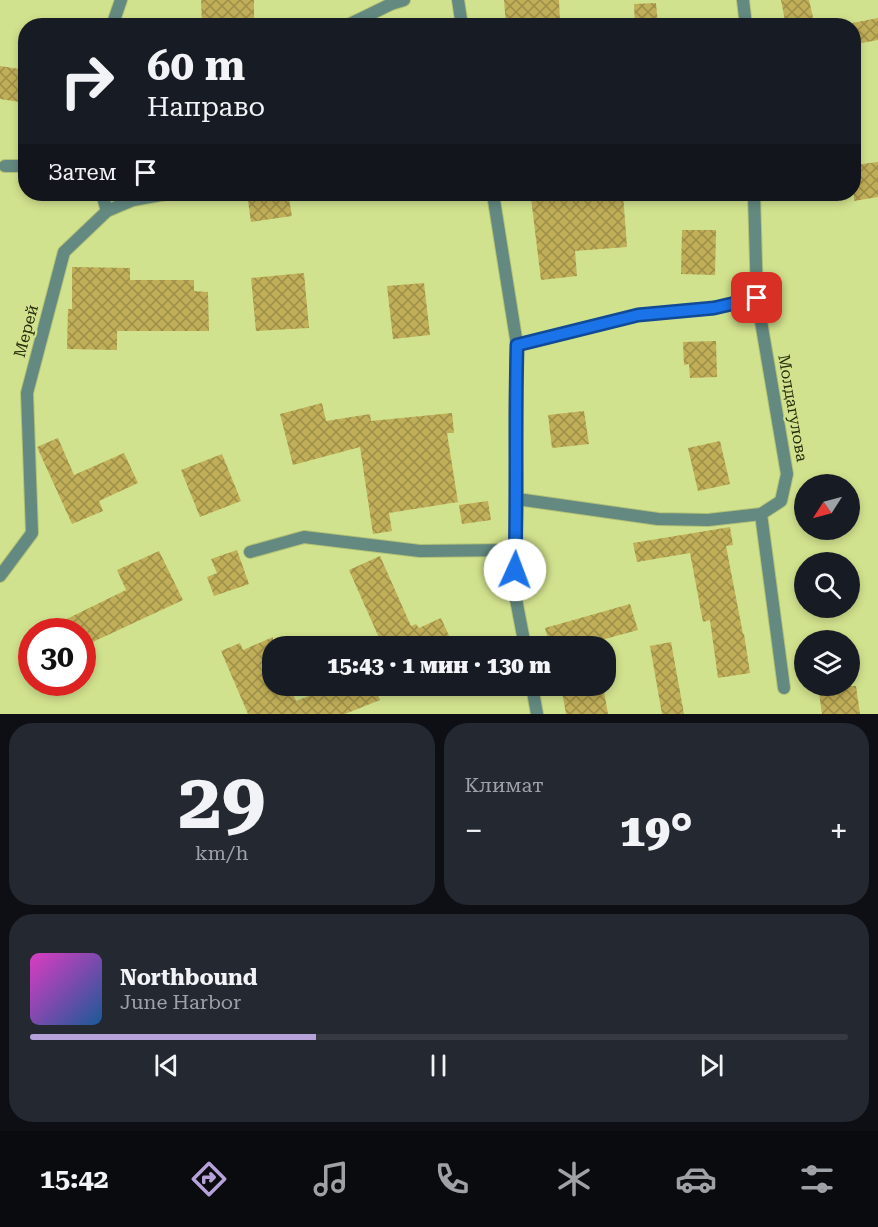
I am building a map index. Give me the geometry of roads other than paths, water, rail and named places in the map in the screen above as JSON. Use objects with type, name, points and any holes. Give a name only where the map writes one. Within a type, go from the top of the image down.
[{"type":"street","points":[[115,18],[121,0]]},
{"type":"street","points":[[362,18],[404,0]]},
{"type":"street","points":[[458,0],[461,18]]},
{"type":"street","points":[[743,0],[745,18]]},
{"type":"street","points":[[5,166],[18,166]]},
{"type":"street","points":[[104,201],[107,212]]},
{"type":"street","name":"Мерей","points":[[0,576],[32,533],[27,393],[64,252],[107,212],[132,201]]},
{"type":"street","points":[[494,201],[517,345],[515,414],[517,499],[514,589],[523,636]]},
{"type":"street","name":"Молдагулова","points":[[754,201],[757,298],[787,474],[781,501],[761,514]]},
{"type":"street","points":[[517,345],[638,315],[714,308],[757,298]]},
{"type":"street","points":[[517,499],[658,519],[708,520],[761,514],[784,688]]},
{"type":"street","points":[[250,552],[304,537],[420,552],[516,550]]},
{"type":"street","points":[[534,696],[537,714]]}]
